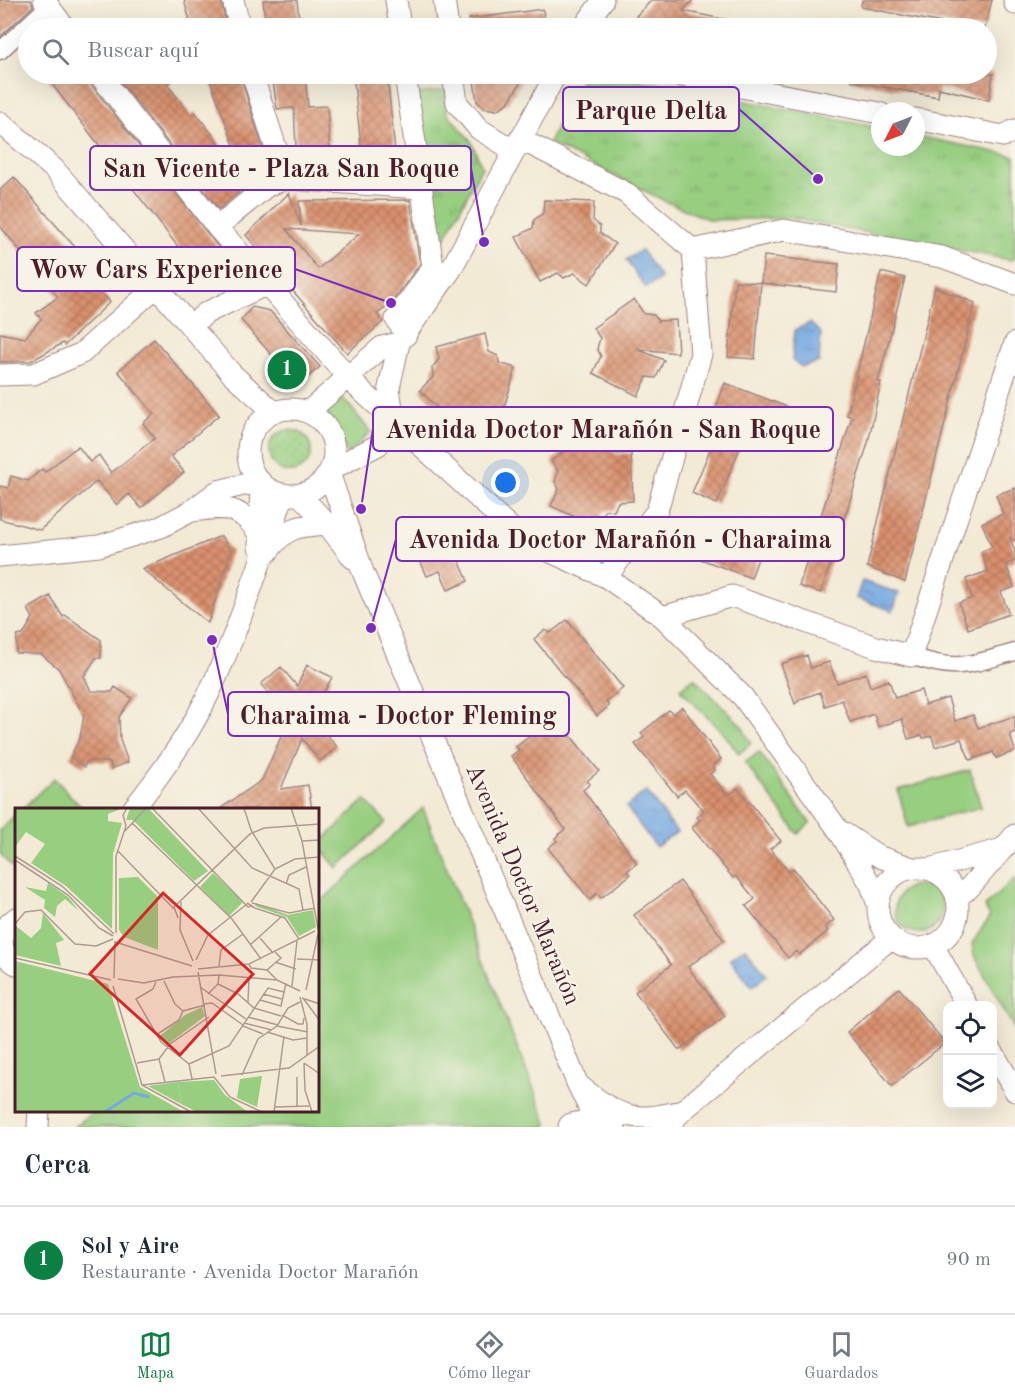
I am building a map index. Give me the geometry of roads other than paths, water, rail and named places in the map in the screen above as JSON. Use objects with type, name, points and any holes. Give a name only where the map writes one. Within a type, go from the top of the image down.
[{"type":"street","points":[[233,0],[238,18]]},
{"type":"street","points":[[396,0],[399,18]]},
{"type":"street","points":[[444,0],[447,18]]},
{"type":"street","points":[[590,18],[603,0]]},
{"type":"street","points":[[34,18],[49,4],[58,18]]},
{"type":"street","points":[[0,51],[18,34]]},
{"type":"street","points":[[107,84],[217,227],[266,285],[348,377],[394,422],[524,540],[606,577],[663,617],[743,697],[839,831],[871,885],[877,902],[880,922],[891,939],[911,948],[933,945],[951,932],[956,922],[957,897],[944,878],[921,868],[880,857],[839,831]]},
{"type":"street","points":[[255,84],[286,179]]},
{"type":"street","points":[[402,339],[396,319],[433,267],[406,84]]},
{"type":"street","points":[[454,84],[457,103],[479,129],[626,193],[693,250],[701,354],[657,512],[606,577]]},
{"type":"street","points":[[134,808],[178,746],[207,697],[239,622],[258,566],[292,494],[318,485],[329,471],[378,445],[394,422],[389,388],[402,339],[450,271],[550,84]]},
{"type":"street","points":[[727,84],[871,110]]},
{"type":"street","points":[[925,121],[1003,136],[1015,130]]},
{"type":"street","points":[[0,122],[54,169],[232,374],[266,418]]},
{"type":"street","points":[[217,227],[267,186],[286,179],[421,188]]},
{"type":"street","points":[[693,250],[784,230],[942,257],[1015,284]]},
{"type":"street","points":[[191,326],[206,313],[266,285]]},
{"type":"street","points":[[0,375],[34,374],[82,353],[156,286]]},
{"type":"street","points":[[258,566],[260,481],[252,471],[248,452],[252,434],[266,418],[285,409],[308,412],[382,347],[402,339]]},
{"type":"street","points":[[911,656],[1015,343]]},
{"type":"street","name":"Avenida Doctor Marañón","points":[[308,412],[328,430],[333,450],[329,471],[363,572],[578,1085],[588,1126]]},
{"type":"street","points":[[0,556],[99,546],[162,527],[191,511],[218,491],[260,481]]},
{"type":"street","name":"Avenida Doctor Marañón","points":[[260,481],[292,494],[327,524],[363,572]]},
{"type":"street","points":[[191,511],[226,507],[250,520],[259,534]]},
{"type":"street","points":[[258,566],[278,537],[298,526],[327,524]]},
{"type":"street","points":[[663,617],[732,596],[876,647],[941,666],[963,666],[1015,652]]},
{"type":"street","points":[[957,897],[969,888],[999,850],[1015,835]]},
{"type":"street","points":[[877,902],[881,889],[890,878],[921,868],[999,850]]},
{"type":"street","points":[[7,925],[1,946],[9,962]]},
{"type":"street","points":[[667,1127],[891,939]]},
{"type":"street","points":[[933,945],[965,1001]]},
{"type":"street","points":[[995,1055],[1015,1091]]},
{"type":"street","points":[[578,1085],[617,1113],[644,1118],[678,1119]]},
{"type":"street","points":[[38,1127],[39,1112]]},
{"type":"street","points":[[656,1127],[678,1119]]},
{"type":"water","points":[[641,250],[661,278],[646,288],[626,260]]},
{"type":"water","points":[[810,323],[821,333],[819,362],[802,367],[792,360],[795,330]]},
{"type":"water","points":[[862,581],[899,593],[893,611],[856,598]]},
{"type":"water","points":[[646,791],[677,832],[656,847],[626,807]]},
{"type":"water","points":[[745,947],[767,975],[752,987],[730,958]]},
{"type":"place","name":"Parque Delta","points":[[818,179]]},
{"type":"place","name":"San Vicente - Plaza San Roque","points":[[484,242]]},
{"type":"place","name":"Wow Cars Experience","points":[[391,303]]},
{"type":"place","name":"Sol y Aire","points":[[287,370]]},
{"type":"place","name":"Avenida Doctor Marañón - San Roque","points":[[361,509]]},
{"type":"place","name":"Avenida Doctor Marañón - Charaima","points":[[371,628]]},
{"type":"place","name":"Charaima - Doctor Fleming","points":[[212,640]]}]
